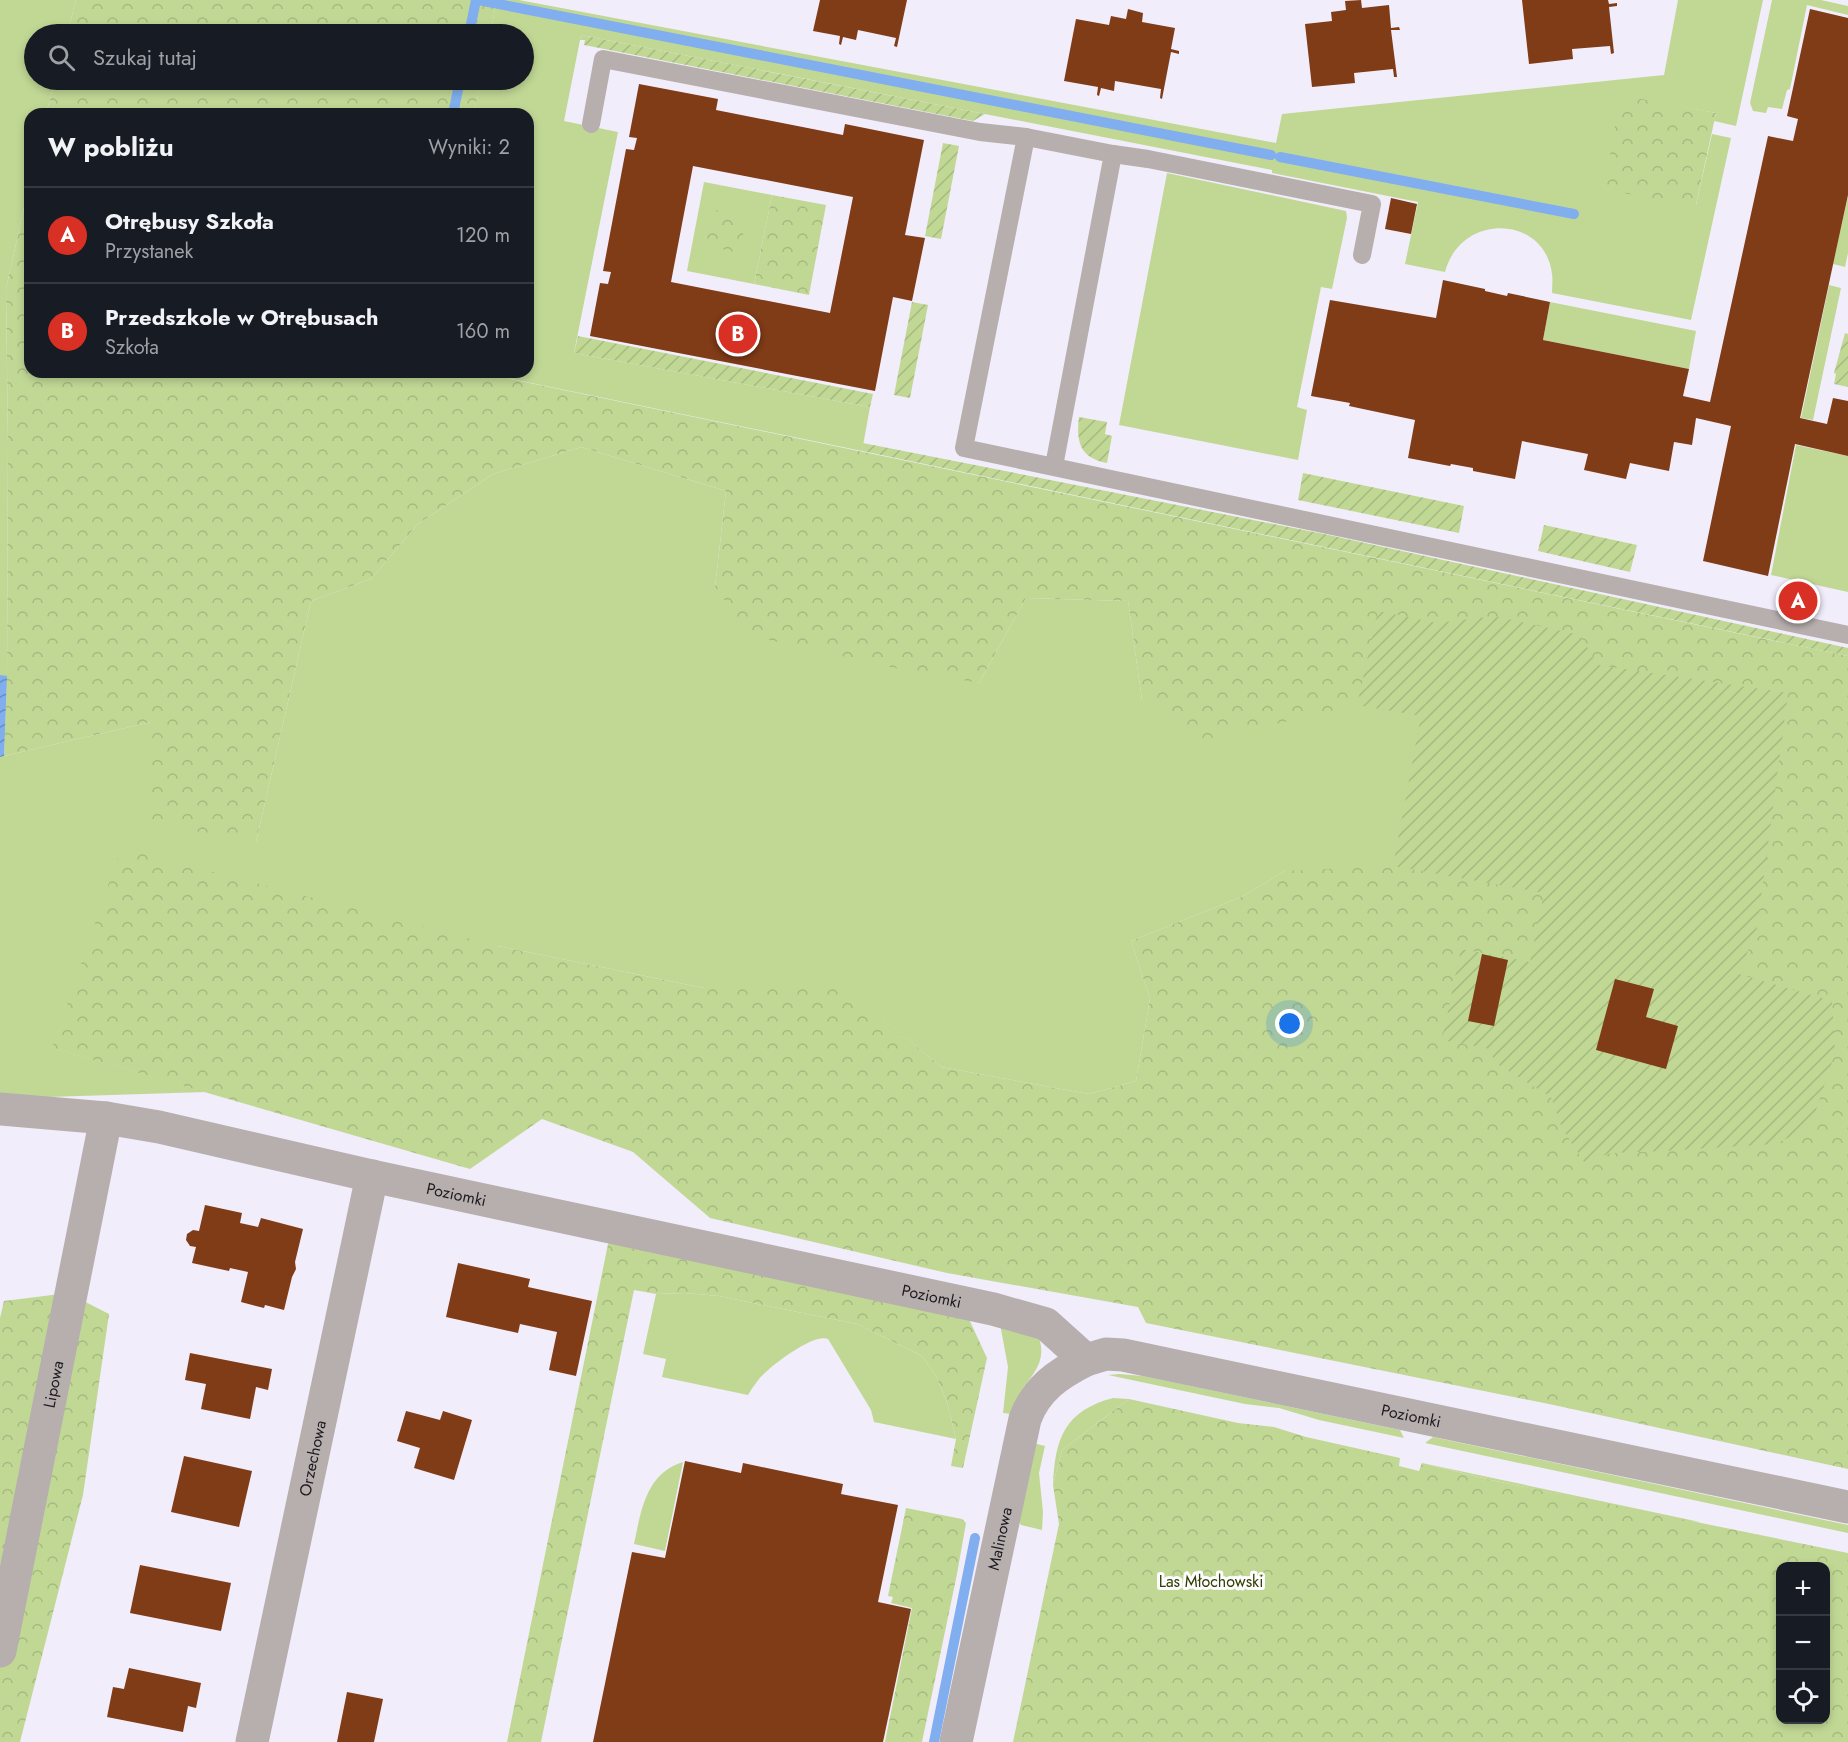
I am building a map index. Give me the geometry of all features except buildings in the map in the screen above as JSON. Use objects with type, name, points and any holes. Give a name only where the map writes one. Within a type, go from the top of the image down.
[{"type":"street","name":"Poziomki","points":[[0,1109],[106,1118],[159,1127],[372,1176],[993,1309],[1046,1324],[1086,1360],[1106,1354],[1123,1355],[1848,1507]]},
{"type":"street","name":"Lipowa","points":[[0,1652],[106,1118]]},
{"type":"street","name":"Orzechowa","points":[[252,1742],[372,1176]]},
{"type":"street","name":"Malinowa","points":[[956,1742],[1025,1419],[1034,1400],[1047,1384],[1064,1371],[1086,1360]]},
{"type":"lane","points":[[591,124],[603,59],[980,132],[1026,137],[1164,162],[1372,204],[1362,255]]},
{"type":"lane","points":[[1026,137],[964,448],[1848,635]]},
{"type":"lane","points":[[1054,466],[1113,154]]},
{"type":"green space","points":[[0,0],[76,0],[70,24],[24,24],[24,90],[52,90],[48,108],[24,108],[24,207],[6,289],[8,444],[7,676],[4,756],[151,722],[256,842],[311,601],[371,579],[418,524],[493,474],[581,447],[726,491],[715,587],[979,683],[1026,598],[1128,601],[1142,700],[1378,611],[1757,928],[1285,871],[1241,897],[1131,941],[1150,999],[1136,1081],[1089,1094],[941,1067],[847,988],[704,988],[498,946],[53,1048],[206,1092],[17,1098],[0,1093]]},
{"type":"green space","points":[[76,0],[497,0],[492,24],[70,24]]},
{"type":"green space","points":[[497,0],[519,0],[1276,143],[1282,114],[1664,75],[1678,0],[1763,0],[1736,126],[1714,121],[1716,113],[1620,96],[1696,205],[1712,134],[1731,138],[1691,320],[1552,293],[1552,274],[1546,255],[1535,240],[1519,232],[1502,228],[1484,231],[1467,239],[1454,252],[1445,272],[1405,264],[1418,202],[1272,173],[1272,170],[581,35],[564,121],[618,132],[574,353],[870,407],[862,451],[506,378],[534,378],[534,108],[475,108],[479,90],[534,90],[534,24],[492,24]]},
{"type":"green space","points":[[1772,0],[1821,0],[1848,6],[1848,15],[1807,5],[1790,89],[1787,90],[1782,109],[1768,107],[1766,113],[1753,111],[1750,103]]},
{"type":"green space","points":[[581,35],[985,114],[973,121],[584,45],[585,40],[580,40]]},
{"type":"green space","points":[[52,90],[479,90],[475,108],[48,108]]},
{"type":"green space","points":[[1620,95],[1716,113],[1696,205],[1604,190]]},
{"type":"green space","points":[[943,143],[959,146],[941,239],[925,236]]},
{"type":"green space","points":[[1167,173],[1346,211],[1347,218],[1332,289],[1321,287],[1297,407],[1307,410],[1298,460],[1119,425]]},
{"type":"green space","points":[[704,182],[772,195],[754,284],[687,271]]},
{"type":"green space","points":[[772,195],[826,205],[809,295],[754,284]]},
{"type":"green space","points":[[1848,196],[1848,253],[1845,267],[1833,264]]},
{"type":"green space","points":[[24,207],[24,378],[506,378],[1848,656],[1848,1469],[1549,1404],[1146,1323],[1138,1307],[947,1273],[710,1218],[633,1152],[542,1119],[470,1169],[52,1048],[121,848],[498,946],[704,988],[848,988],[941,1067],[1089,1094],[1136,1081],[1150,999],[1131,941],[1241,897],[1285,871],[1393,866],[1421,716],[1357,705],[1202,741],[1142,700],[1128,601],[1026,598],[979,683],[900,669],[751,636],[715,587],[726,491],[581,447],[493,474],[418,524],[371,579],[311,601],[256,842],[149,823],[151,722],[4,756],[7,676],[8,444],[6,289]]},
{"type":"green space","points":[[711,209],[747,216],[739,253],[704,245]]},
{"type":"green space","points":[[1829,285],[1841,288],[1813,420],[1801,418]]},
{"type":"green space","points":[[912,302],[928,305],[910,398],[894,395]]},
{"type":"green space","points":[[1550,302],[1696,331],[1689,369],[1543,340]]},
{"type":"green space","points":[[1845,333],[1848,334],[1848,387],[1834,384],[1836,374],[1834,373]]},
{"type":"green space","points":[[578,336],[873,394],[870,407],[574,353]]},
{"type":"green space","points":[[1079,417],[1107,422],[1105,434],[1112,436],[1107,463],[1090,457],[1081,447],[1078,433]]},
{"type":"green space","points":[[863,443],[1324,534],[1848,648],[1848,656],[862,451]]},
{"type":"green space","points":[[1796,445],[1848,456],[1848,592],[1771,575]]},
{"type":"green space","points":[[1303,473],[1464,506],[1459,533],[1298,500]]},
{"type":"green space","points":[[1544,525],[1637,545],[1630,572],[1538,551]]},
{"type":"green space","points":[[1378,611],[1437,623],[1495,616],[1580,635],[1598,665],[1788,693],[1757,928],[1739,974],[1832,1001],[1835,1053],[1810,1128],[1774,1144],[1611,1153],[1584,1162],[1562,1128],[1551,1097],[1494,1062],[1491,1049],[1442,1040],[1461,949],[1530,962],[1544,893],[1393,866],[1421,716],[1357,705]]},
{"type":"green space","points":[[609,1239],[968,1317],[987,1358],[963,1468],[951,1466],[956,1439],[947,1402],[936,1376],[922,1356],[857,1324],[719,1296],[685,1293],[656,1294],[634,1290],[541,1742],[507,1742]]},
{"type":"green space","points":[[68,1293],[109,1314],[83,1495],[20,1742],[0,1742],[0,1318],[4,1301]]},
{"type":"green space","points":[[685,1293],[719,1296],[857,1324],[922,1356],[936,1376],[947,1402],[956,1439],[874,1422],[871,1410],[828,1339],[812,1341],[781,1359],[759,1379],[748,1395],[662,1377],[666,1359],[643,1354],[656,1294]]},
{"type":"green space","points":[[1000,1324],[1039,1338],[1041,1346],[1038,1367],[1021,1391],[1012,1414],[1003,1413],[1008,1367]]},
{"type":"green space","points":[[1108,1375],[1143,1376],[1400,1430],[1404,1438],[1319,1420],[1279,1408],[1245,1404]]},
{"type":"green space","points":[[1113,1398],[1129,1399],[1062,1450],[1053,1485],[1056,1454],[1065,1429],[1083,1411]]},
{"type":"green space","name":"Las Młochowski","points":[[1129,1399],[1238,1423],[1274,1427],[1306,1437],[1400,1458],[1399,1466],[1419,1471],[1422,1463],[1491,1480],[1848,1553],[1848,1742],[1013,1742],[1059,1524],[1053,1485],[1062,1450]]},
{"type":"green space","points":[[1433,1437],[1848,1525],[1848,1533],[1425,1443]]},
{"type":"green space","points":[[1033,1443],[1045,1446],[1039,1473],[1043,1512],[1042,1530],[1021,1525],[1016,1518]]},
{"type":"green space","points":[[683,1462],[665,1551],[634,1544],[643,1506],[653,1484],[671,1467]]},
{"type":"green space","points":[[1422,1463],[1700,1522],[1491,1480]]},
{"type":"green space","points":[[906,1508],[962,1519],[966,1523],[922,1742],[885,1742],[912,1608],[891,1603],[893,1597],[888,1596]]},
{"type":"water","points":[[0,675],[7,676],[4,756],[0,757]]},
{"type":"waterway","points":[[471,24],[476,0]]},
{"type":"waterway","points":[[478,0],[1271,155]]},
{"type":"waterway","points":[[454,108],[458,90]]},
{"type":"waterway","points":[[1280,157],[1574,214]]},
{"type":"waterway","points":[[934,1742],[975,1538]]},
{"type":"place","name":"Przedszkole w Otrębusach","points":[[738,334]]},
{"type":"place","name":"Otrębusy Szkoła","points":[[1798,601]]}]
